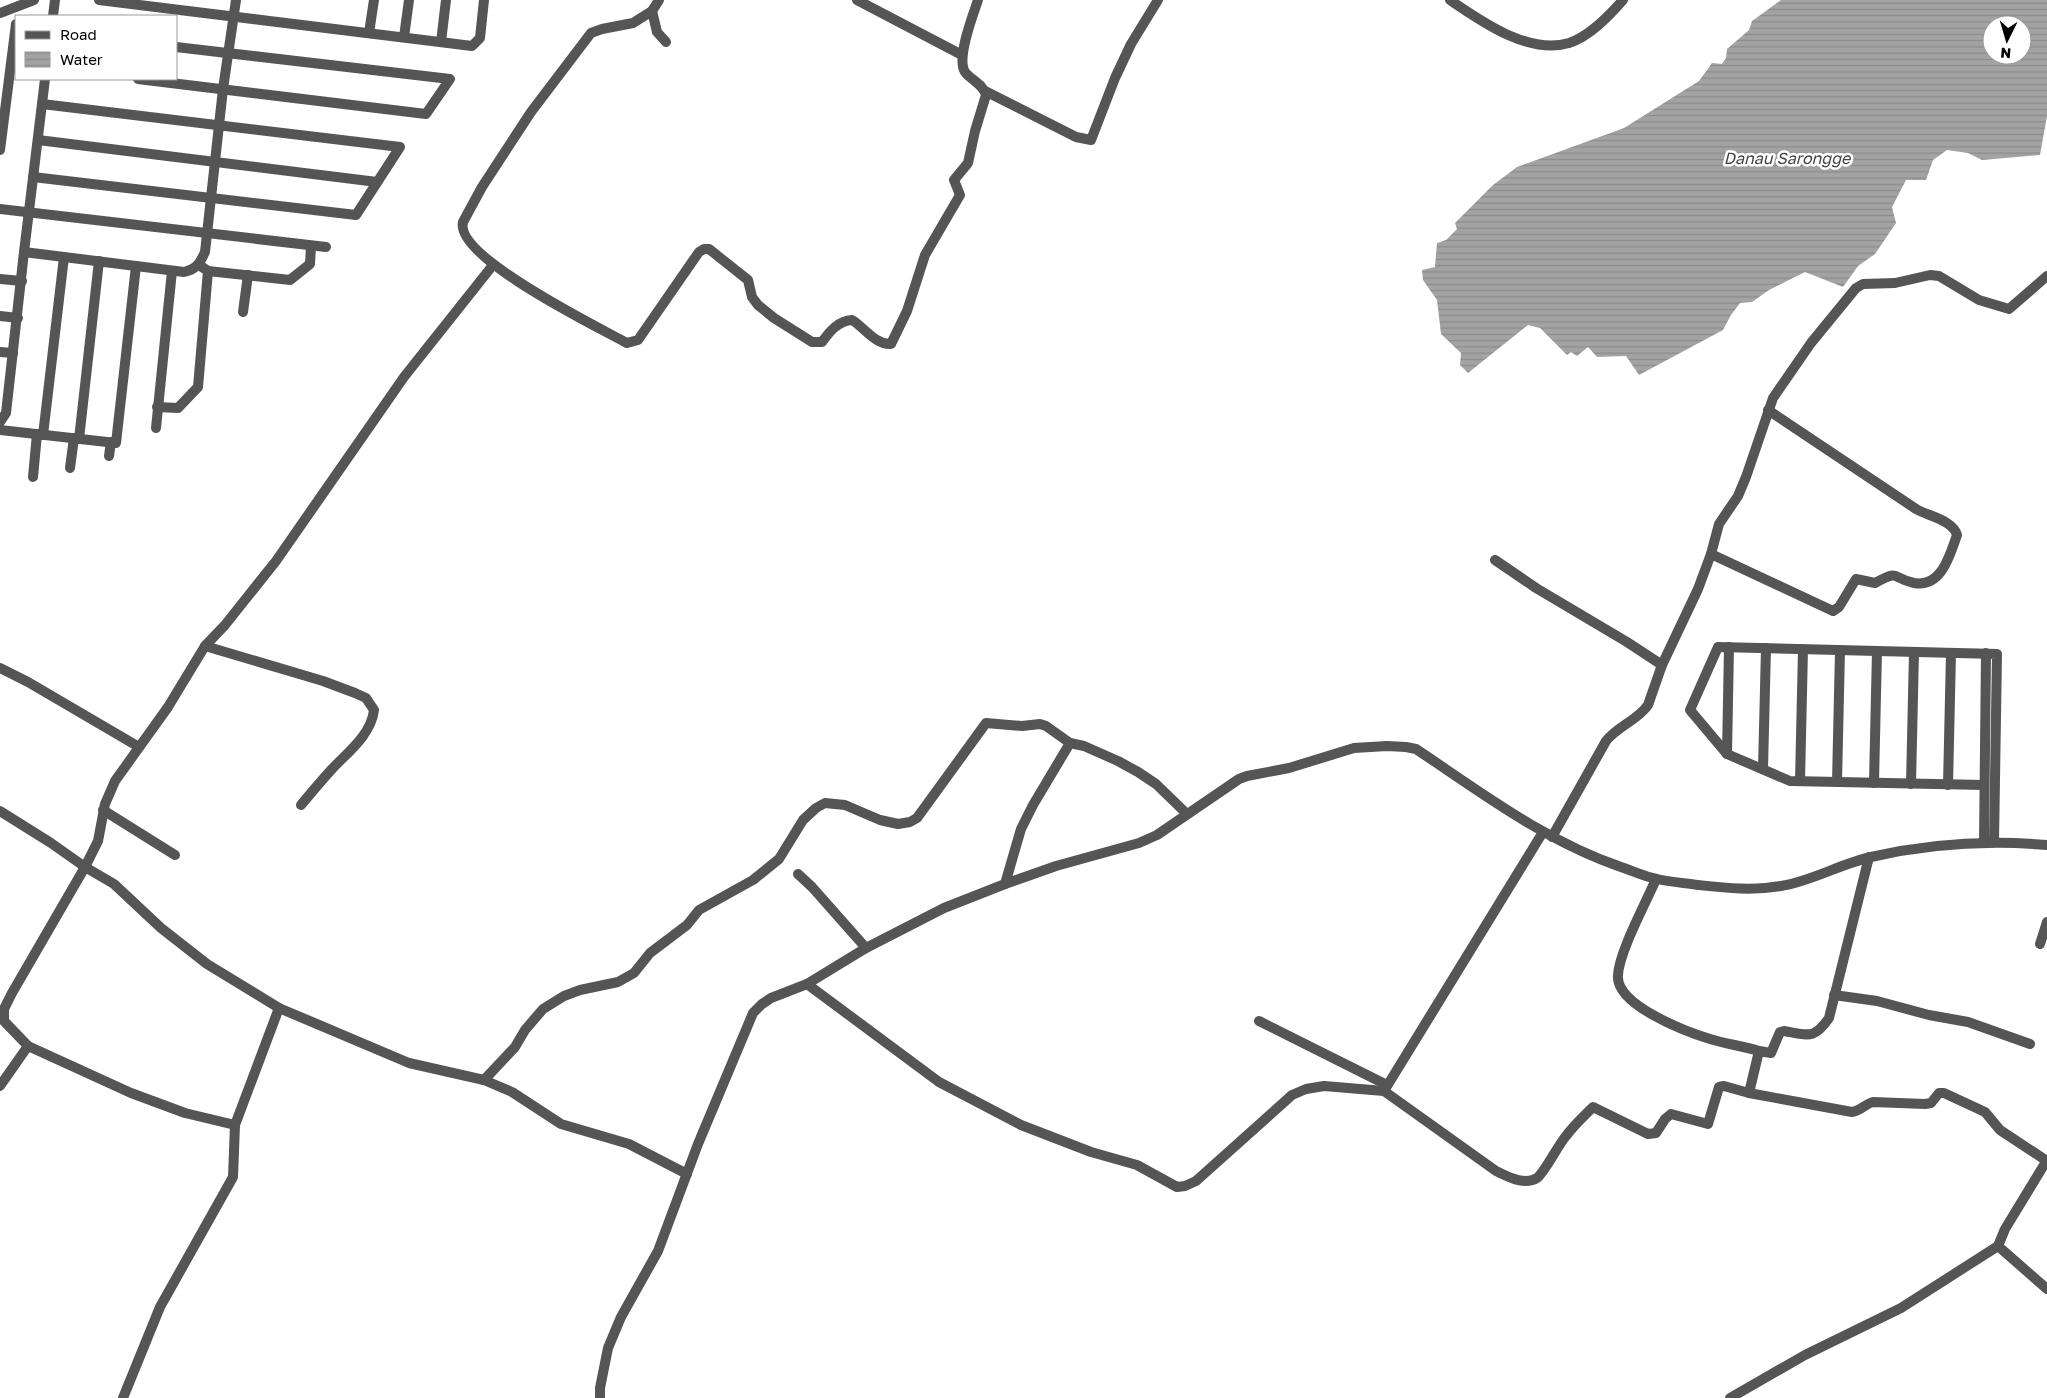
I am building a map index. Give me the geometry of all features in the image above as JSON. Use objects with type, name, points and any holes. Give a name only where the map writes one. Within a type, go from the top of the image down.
[{"type":"street","points":[[0,13],[34,0]]},
{"type":"street","points":[[53,15],[55,0]]},
{"type":"street","points":[[99,0],[164,4],[234,17],[472,46],[480,38],[484,0]]},
{"type":"street","points":[[24,252],[184,272],[193,270],[199,264],[205,252],[223,89],[236,0]]},
{"type":"street","points":[[369,33],[374,0]]},
{"type":"street","points":[[404,37],[409,0]]},
{"type":"street","points":[[441,42],[446,0]]},
{"type":"street","points":[[659,0],[652,11],[633,23],[602,29],[592,33],[552,82],[482,187],[463,222],[462,228],[464,234],[493,264],[524,287],[627,343],[638,340],[699,252],[704,249],[709,250],[748,280],[752,297],[758,305],[774,318],[812,342],[822,342],[829,332],[842,320],[852,320],[870,336],[882,343],[891,344],[911,303],[925,255],[960,194],[954,180],[968,163],[975,131],[986,98],[985,91]]},
{"type":"street","points":[[857,0],[962,55]]},
{"type":"street","points":[[978,0],[962,55],[962,64],[966,73],[985,91],[1076,137],[1091,140],[1115,78],[1131,44],[1158,0]]},
{"type":"street","points":[[1450,0],[1491,27],[1518,40],[1547,45],[1569,43],[1585,35],[1623,0]]},
{"type":"street","points":[[652,11],[657,32],[666,42]]},
{"type":"street","points":[[0,150],[15,32]]},
{"type":"street","points":[[146,80],[426,114],[450,79],[178,47]]},
{"type":"street","points":[[0,422],[6,413],[5,389],[18,318],[45,80]]},
{"type":"street","points":[[33,177],[356,215],[400,147],[42,104]]},
{"type":"street","points":[[38,140],[377,182]]},
{"type":"street","points":[[0,209],[326,247]]},
{"type":"street","points":[[199,264],[208,271],[290,280],[310,264],[312,246]]},
{"type":"street","points":[[33,478],[64,257]]},
{"type":"street","points":[[70,468],[76,438],[99,261]]},
{"type":"street","points":[[235,1125],[185,1112],[131,1093],[28,1046],[4,1021],[4,1009],[26,966],[85,867],[99,835],[104,810],[115,782],[168,707],[206,646],[276,561],[404,377],[493,264]]},
{"type":"street","points":[[0,430],[116,443],[136,266]]},
{"type":"street","points":[[156,428],[172,271]]},
{"type":"street","points":[[158,406],[178,408],[198,387],[208,271]]},
{"type":"street","points":[[243,312],[248,275]]},
{"type":"street","points":[[1386,1088],[1606,741],[1612,733],[1644,710],[1711,554],[1719,524],[1738,496],[1746,477],[1773,398],[1811,343],[1856,288],[1862,284],[1895,283],[1930,276],[1940,276],[1979,300],[2009,309],[2047,276]]},
{"type":"street","points":[[0,279],[22,281]]},
{"type":"street","points":[[0,316],[18,318]]},
{"type":"street","points":[[0,352],[13,353]]},
{"type":"street","points":[[1711,554],[1833,611],[1839,607],[1856,579],[1875,583],[1886,575],[1892,575],[1915,583],[1923,582],[1938,575],[1945,566],[1957,535],[1951,526],[1922,512],[1844,463],[1768,410]]},
{"type":"street","points":[[109,456],[110,442]]},
{"type":"street","points":[[1495,560],[1536,588],[1662,665]]},
{"type":"street","points":[[206,646],[347,690],[366,698],[374,710],[373,719],[360,740],[317,785],[301,805]]},
{"type":"street","points":[[1984,785],[1790,781],[1727,754],[1690,710],[1718,647],[1992,654]]},
{"type":"street","points":[[1727,754],[1729,647]]},
{"type":"street","points":[[1763,769],[1766,648]]},
{"type":"street","points":[[1800,781],[1803,649]]},
{"type":"street","points":[[1837,782],[1840,650]]},
{"type":"street","points":[[1874,783],[1877,651]]},
{"type":"street","points":[[1911,784],[1914,652]]},
{"type":"street","points":[[1948,785],[1951,653]]},
{"type":"street","points":[[1989,843],[1984,785],[1992,654]]},
{"type":"street","points":[[1989,843],[1992,654]]},
{"type":"street","points":[[0,668],[139,747]]},
{"type":"street","points":[[484,1080],[515,1047],[543,1010],[564,996],[580,990],[618,982],[634,973],[650,953],[688,925],[699,910],[763,874],[779,859],[803,820],[825,803],[845,805],[880,820],[898,824],[910,822],[917,818],[986,723],[1022,726],[1040,724],[1046,726],[1070,743],[1118,761],[1138,772],[1156,784],[1188,814]]},
{"type":"street","points":[[1005,884],[1025,821],[1070,743]]},
{"type":"street","points":[[600,1398],[600,1388],[608,1348],[621,1316],[658,1251],[686,1174],[753,1013],[762,1004],[771,998],[807,984],[866,948],[944,908],[1056,866],[1139,843],[1157,835],[1239,779],[1289,768],[1354,748],[1406,747],[1416,749],[1478,792],[1547,834],[1601,860],[1656,879],[1727,888],[1754,890],[1783,886],[1869,857],[1946,845],[1989,843],[2047,845]]},
{"type":"street","points":[[104,810],[175,855]]},
{"type":"street","points":[[0,811],[114,884],[161,928],[207,964],[279,1008],[409,1063],[484,1080],[512,1092],[561,1124],[630,1144],[686,1174]]},
{"type":"street","points":[[1656,879],[1623,954],[1617,976],[1621,988],[1631,1000],[1660,1019],[1709,1039],[1771,1053],[1782,1031],[1811,1036],[1817,1033],[1829,1018],[1869,857]]},
{"type":"street","points":[[798,874],[812,887],[866,948]]},
{"type":"street","points":[[2040,944],[2047,922]]},
{"type":"street","points":[[807,984],[947,1086],[1046,1136],[1137,1165],[1177,1187],[1196,1181],[1292,1095],[1306,1089],[1324,1086],[1386,1088]]},
{"type":"street","points":[[1834,995],[1877,1001],[1929,1015],[1968,1022],[2030,1044]]},
{"type":"street","points":[[123,1398],[160,1307],[233,1178],[235,1125],[279,1008]]},
{"type":"street","points":[[1259,1021],[1386,1088],[1496,1171],[1513,1179],[1528,1180],[1536,1178],[1567,1135],[1593,1107],[1642,1132],[1653,1134],[1656,1133],[1670,1114],[1706,1124],[1710,1123],[1719,1087],[1724,1086],[1749,1093],[1852,1112],[1873,1102],[1931,1103],[1939,1093],[1944,1093],[1985,1112],[2000,1130],[2047,1161],[2005,1229],[1998,1246],[1900,1308],[1805,1355],[1730,1398]]},
{"type":"street","points":[[0,1086],[28,1046]]},
{"type":"street","points":[[1749,1093],[1759,1051]]},
{"type":"street","points":[[1998,1246],[2047,1289]]},
{"type":"water","name":"Danau Sarongge","points":[[1781,0],[2047,0],[2047,116],[2040,155],[1982,160],[1968,153],[1947,150],[1933,160],[1926,180],[1906,180],[1892,207],[1896,223],[1875,254],[1858,266],[1843,287],[1805,272],[1769,290],[1752,302],[1740,303],[1723,330],[1639,375],[1626,356],[1597,357],[1588,347],[1577,356],[1571,352],[1567,355],[1540,328],[1528,325],[1468,373],[1460,365],[1461,353],[1441,334],[1437,300],[1423,280],[1422,270],[1435,267],[1437,243],[1446,240],[1457,229],[1455,223],[1493,185],[1517,167],[1624,128],[1699,81],[1712,63],[1722,64],[1726,58],[1727,49],[1749,30],[1752,21]]}]
